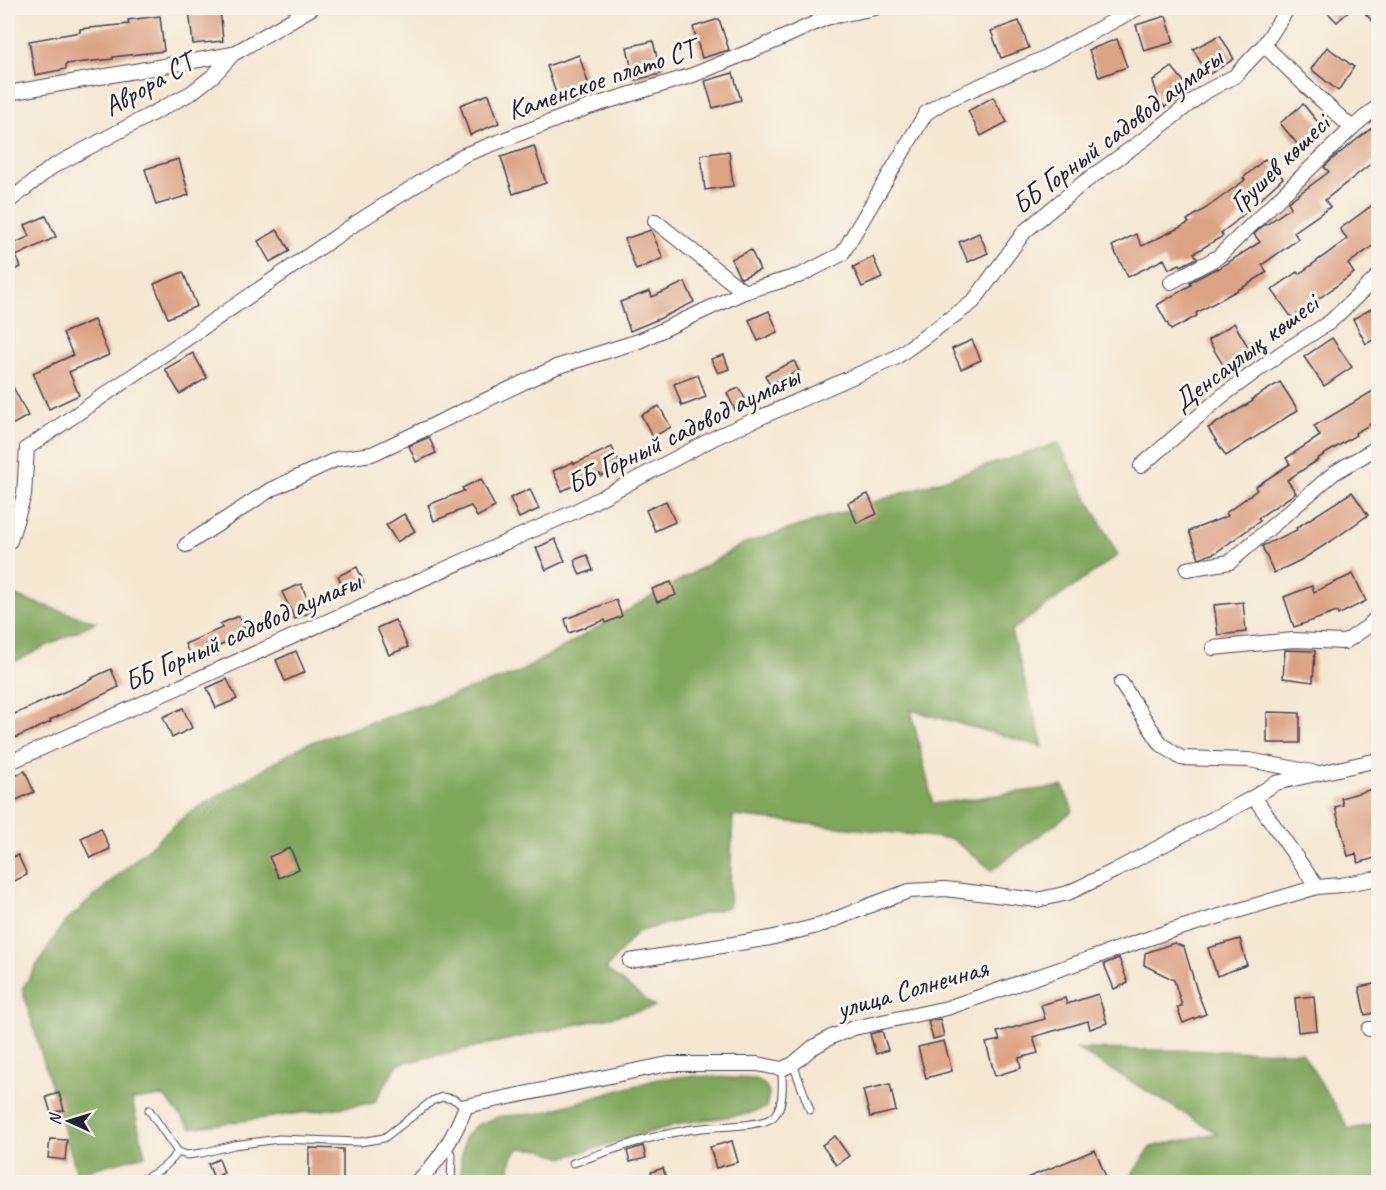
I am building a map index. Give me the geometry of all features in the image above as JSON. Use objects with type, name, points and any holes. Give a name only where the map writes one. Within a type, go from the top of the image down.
[{"type":"street","name":"Аврора СТ","points":[[8,202],[52,167],[191,93],[214,75],[233,54],[312,8]]},
{"type":"street","name":"Каменское плато СТ","points":[[10,541],[24,495],[27,448],[356,223],[464,155],[589,106],[693,75],[826,18],[875,8]]},
{"type":"street","points":[[186,546],[270,490],[337,459],[372,454],[556,367],[639,341],[744,292],[801,275],[842,254],[926,112],[945,101],[1040,60],[1138,8]]},
{"type":"street","name":"ББ Горный садовод аумағы","points":[[8,763],[576,511],[716,436],[895,358],[973,302],[1025,231],[1083,183],[1154,132],[1203,93],[1235,76],[1264,45],[1288,8]]},
{"type":"street","name":"Грушев көшесі","points":[[1171,282],[1218,256],[1352,128],[1264,45]]},
{"type":"street","points":[[8,93],[233,54]]},
{"type":"street","points":[[1352,128],[1378,106]]},
{"type":"street","points":[[655,221],[744,292]]},
{"type":"street","name":"Денсаулық көшесі","points":[[1141,466],[1222,396],[1280,354],[1330,322],[1378,276]]},
{"type":"street","points":[[1187,569],[1230,562],[1334,473],[1378,447]]},
{"type":"street","points":[[1213,648],[1293,640],[1345,642],[1378,617]]},
{"type":"street","points":[[1121,683],[1161,744],[1181,758],[1249,760],[1320,773]]},
{"type":"street","points":[[630,962],[770,938],[821,925],[909,891],[945,889],[1037,900],[1068,893],[1254,797],[1276,783],[1378,760]]},
{"type":"street","points":[[1254,797],[1317,887]]},
{"type":"street","name":"улица Солнечная","points":[[787,1066],[831,1037],[854,1028],[947,1008],[1170,932],[1317,887],[1378,878]]},
{"type":"street","points":[[416,1182],[429,1172],[457,1129],[466,1106],[668,1064],[787,1066]]},
{"type":"lane","points":[[787,1066],[810,1110]]},
{"type":"lane","points":[[573,1162],[656,1136],[699,1128],[766,1121],[775,1116],[781,1104],[787,1066]]},
{"type":"lane","points":[[149,1110],[178,1152],[187,1155],[279,1139],[360,1142],[384,1138],[432,1101],[442,1097],[453,1099],[466,1106]]},
{"type":"lane","points":[[445,1147],[453,1155],[451,1182]]},
{"type":"lane","points":[[137,1182],[169,1164],[178,1152]]},
{"type":"green space","points":[[1058,443],[1118,555],[1011,631],[1043,747],[911,710],[933,804],[1063,786],[1073,811],[992,870],[952,839],[733,816],[729,907],[637,932],[606,969],[655,1007],[398,1064],[374,1103],[191,1128],[164,1096],[132,1100],[145,1155],[77,1173],[22,989],[63,924],[187,814],[306,744],[518,673],[743,544]]},
{"type":"green space","points":[[8,594],[96,622],[8,665]]},
{"type":"green space","points":[[1077,1049],[1302,1052],[1349,1129],[1378,1124],[1378,1182],[1127,1182],[1151,1147],[1217,1133]]},
{"type":"green space","points":[[689,1076],[756,1079],[766,1086],[769,1094],[766,1108],[748,1114],[682,1123],[562,1158],[544,1150],[520,1148],[512,1156],[508,1182],[461,1182],[461,1159],[465,1137],[476,1125],[501,1116],[537,1114],[658,1079]]},
{"type":"building","points":[[220,8],[223,41],[193,44],[189,10]]},
{"type":"building","points":[[1323,8],[1352,8],[1337,22]]},
{"type":"building","points":[[1360,8],[1378,8],[1378,27]]},
{"type":"building","points":[[160,16],[164,51],[66,64],[66,69],[35,75],[29,41],[80,32],[80,29],[129,24],[128,20]]},
{"type":"building","points":[[1166,16],[1174,42],[1144,51],[1136,25]]},
{"type":"building","points":[[719,19],[729,50],[702,58],[693,27]]},
{"type":"building","points":[[1019,21],[1029,48],[1001,58],[991,31]]},
{"type":"building","points":[[1220,35],[1234,59],[1208,75],[1193,49]]},
{"type":"building","points":[[1117,39],[1127,67],[1099,77],[1089,50]]},
{"type":"building","points":[[653,41],[661,74],[634,80],[627,47]]},
{"type":"building","points":[[1327,47],[1354,67],[1338,91],[1311,69]]},
{"type":"building","points":[[579,55],[591,92],[559,103],[547,66]]},
{"type":"building","points":[[1172,67],[1189,88],[1165,107],[1159,100],[1153,81]]},
{"type":"building","points":[[733,73],[741,100],[713,108],[705,81]]},
{"type":"building","points":[[489,94],[499,123],[470,135],[460,105]]},
{"type":"building","points":[[993,97],[1007,122],[981,136],[968,111]]},
{"type":"building","points":[[1303,104],[1321,126],[1298,145],[1280,123]]},
{"type":"building","points":[[1378,123],[1378,158],[1325,200],[1330,207],[1294,232],[1298,239],[1262,265],[1267,272],[1171,330],[1157,305],[1191,285],[1190,282],[1218,269],[1260,242],[1254,234],[1291,207],[1288,202],[1329,172],[1324,167]]},
{"type":"building","points":[[534,146],[546,183],[513,194],[501,157]]},
{"type":"building","points":[[729,151],[733,186],[705,190],[701,155]]},
{"type":"building","points":[[179,159],[189,195],[156,205],[145,169]]},
{"type":"building","points":[[1265,159],[1283,178],[1221,233],[1223,236],[1194,253],[1197,258],[1181,266],[1180,264],[1169,269],[1164,259],[1128,277],[1112,246],[1136,234],[1142,246],[1189,223],[1187,220],[1245,180],[1243,178]]},
{"type":"building","points":[[1378,201],[1378,242],[1348,264],[1354,273],[1292,318],[1272,290],[1297,272],[1299,274],[1347,239],[1340,229]]},
{"type":"building","points":[[46,216],[56,237],[16,256],[21,267],[8,273],[8,237],[11,245],[30,236],[25,225]]},
{"type":"building","points":[[277,230],[290,251],[270,262],[258,241]]},
{"type":"building","points":[[651,230],[663,258],[636,270],[625,239]]},
{"type":"building","points":[[979,233],[988,253],[968,262],[959,242]]},
{"type":"building","points":[[751,250],[760,270],[741,278],[731,259]]},
{"type":"building","points":[[873,257],[882,278],[862,287],[853,267]]},
{"type":"building","points":[[183,272],[197,306],[168,318],[154,284]]},
{"type":"building","points":[[685,282],[694,302],[630,331],[620,302],[650,291],[652,297]]},
{"type":"building","points":[[1378,305],[1378,337],[1366,344],[1353,319]]},
{"type":"building","points":[[769,311],[778,332],[758,341],[749,320]]},
{"type":"building","points":[[94,320],[109,355],[69,372],[79,395],[49,409],[33,373],[73,355],[63,333]]},
{"type":"building","points":[[1234,323],[1251,352],[1225,368],[1208,340]]},
{"type":"building","points":[[1332,338],[1352,367],[1324,386],[1304,357]]},
{"type":"building","points":[[972,340],[981,360],[961,369],[952,349]]},
{"type":"building","points":[[193,353],[207,378],[180,394],[165,369]]},
{"type":"building","points":[[724,355],[729,369],[718,373],[711,359]]},
{"type":"building","points":[[794,361],[799,371],[769,384],[765,375]]},
{"type":"building","points":[[698,375],[706,397],[682,406],[674,384]]},
{"type":"building","points":[[8,377],[28,416],[8,427]]},
{"type":"building","points":[[1280,382],[1298,410],[1226,456],[1208,428]]},
{"type":"building","points":[[739,388],[748,404],[735,410],[727,393]]},
{"type":"building","points":[[1378,388],[1378,420],[1355,433],[1356,435],[1287,480],[1296,493],[1258,518],[1260,521],[1215,553],[1199,558],[1189,531],[1228,516],[1226,513],[1257,490],[1255,487],[1290,464],[1286,458],[1320,436],[1314,426]]},
{"type":"building","points":[[659,406],[671,427],[653,437],[641,415]]},
{"type":"building","points":[[429,437],[436,453],[416,462],[409,446]]},
{"type":"building","points":[[612,447],[621,467],[562,491],[553,471]]},
{"type":"building","points":[[481,479],[495,507],[477,517],[471,506],[434,521],[428,505],[464,491],[462,488]]},
{"type":"building","points":[[530,489],[539,509],[519,518],[510,498]]},
{"type":"building","points":[[1352,492],[1368,515],[1301,560],[1274,573],[1262,546],[1297,530],[1296,528]]},
{"type":"building","points":[[868,494],[877,514],[857,523],[848,503]]},
{"type":"building","points":[[666,501],[675,522],[655,531],[646,510]]},
{"type":"building","points":[[404,514],[415,531],[397,542],[386,525]]},
{"type":"building","points":[[555,539],[565,561],[546,570],[536,548]]},
{"type":"building","points":[[587,555],[593,570],[580,575],[574,560]]},
{"type":"building","points":[[357,567],[364,583],[345,591],[338,576]]},
{"type":"building","points":[[1353,574],[1366,601],[1338,615],[1337,612],[1294,627],[1284,597],[1312,586],[1314,592]]},
{"type":"building","points":[[671,582],[676,595],[657,602],[652,589]]},
{"type":"building","points":[[301,584],[313,611],[295,619],[282,592]]},
{"type":"building","points":[[616,600],[622,616],[569,633],[565,619]]},
{"type":"building","points":[[1243,602],[1246,632],[1218,635],[1214,605]]},
{"type":"building","points":[[239,616],[247,634],[210,650],[211,654],[193,662],[185,644],[222,628],[220,624]]},
{"type":"building","points":[[395,620],[408,647],[389,655],[377,628]]},
{"type":"building","points":[[1285,650],[1315,651],[1313,682],[1283,678]]},
{"type":"building","points":[[296,651],[305,672],[285,681],[276,660]]},
{"type":"building","points":[[111,669],[119,687],[8,741],[8,717]]},
{"type":"building","points":[[227,679],[237,699],[216,708],[207,688]]},
{"type":"building","points":[[183,708],[192,728],[172,738],[163,717]]},
{"type":"building","points":[[1267,712],[1300,713],[1300,743],[1267,743]]},
{"type":"building","points":[[25,771],[34,792],[14,801],[8,786],[8,779]]},
{"type":"building","points":[[1376,788],[1378,857],[1358,863],[1356,854],[1348,856],[1335,807],[1343,805],[1341,798]]},
{"type":"building","points":[[101,828],[110,849],[90,858],[81,838]]},
{"type":"building","points":[[290,848],[299,869],[279,878],[269,857]]},
{"type":"building","points":[[18,855],[27,875],[8,884],[8,859]]},
{"type":"building","points":[[1240,939],[1247,965],[1217,976],[1208,948]]},
{"type":"building","points":[[1174,943],[1184,947],[1206,1014],[1183,1023],[1177,1007],[1182,1006],[1174,980],[1144,965],[1145,953]]},
{"type":"building","points":[[1119,958],[1128,983],[1114,989],[1104,964]]},
{"type":"building","points":[[1378,983],[1378,1012],[1365,1015],[1359,987]]},
{"type":"building","points":[[1098,994],[1107,1023],[1090,1029],[1088,1021],[1033,1037],[1038,1053],[1019,1058],[1021,1068],[995,1076],[986,1043],[1000,1040],[997,1032],[1045,1019],[1041,1005],[1065,998],[1067,1004]]},
{"type":"building","points":[[1314,996],[1317,1030],[1298,1032],[1295,998]]},
{"type":"building","points":[[940,1019],[944,1036],[933,1039],[928,1021]]},
{"type":"building","points":[[882,1031],[888,1050],[876,1054],[870,1034]]},
{"type":"building","points":[[944,1041],[952,1071],[926,1078],[918,1047]]},
{"type":"building","points":[[890,1084],[896,1111],[870,1117],[863,1090]]},
{"type":"building","points":[[59,1093],[64,1110],[51,1113],[46,1097]]},
{"type":"building","points":[[835,1136],[849,1156],[836,1165],[822,1145]]},
{"type":"building","points":[[50,1139],[67,1140],[65,1160],[48,1158]]},
{"type":"building","points":[[732,1141],[738,1162],[716,1168],[710,1147]]},
{"type":"building","points":[[643,1146],[646,1158],[630,1162],[627,1151]]},
{"type":"building","points":[[309,1148],[343,1149],[343,1182],[309,1182]]},
{"type":"building","points":[[1095,1150],[1108,1182],[1017,1182]]},
{"type":"building","points":[[219,1159],[224,1173],[214,1178],[208,1164]]},
{"type":"building","points":[[663,1168],[667,1182],[654,1182],[651,1172]]}]
